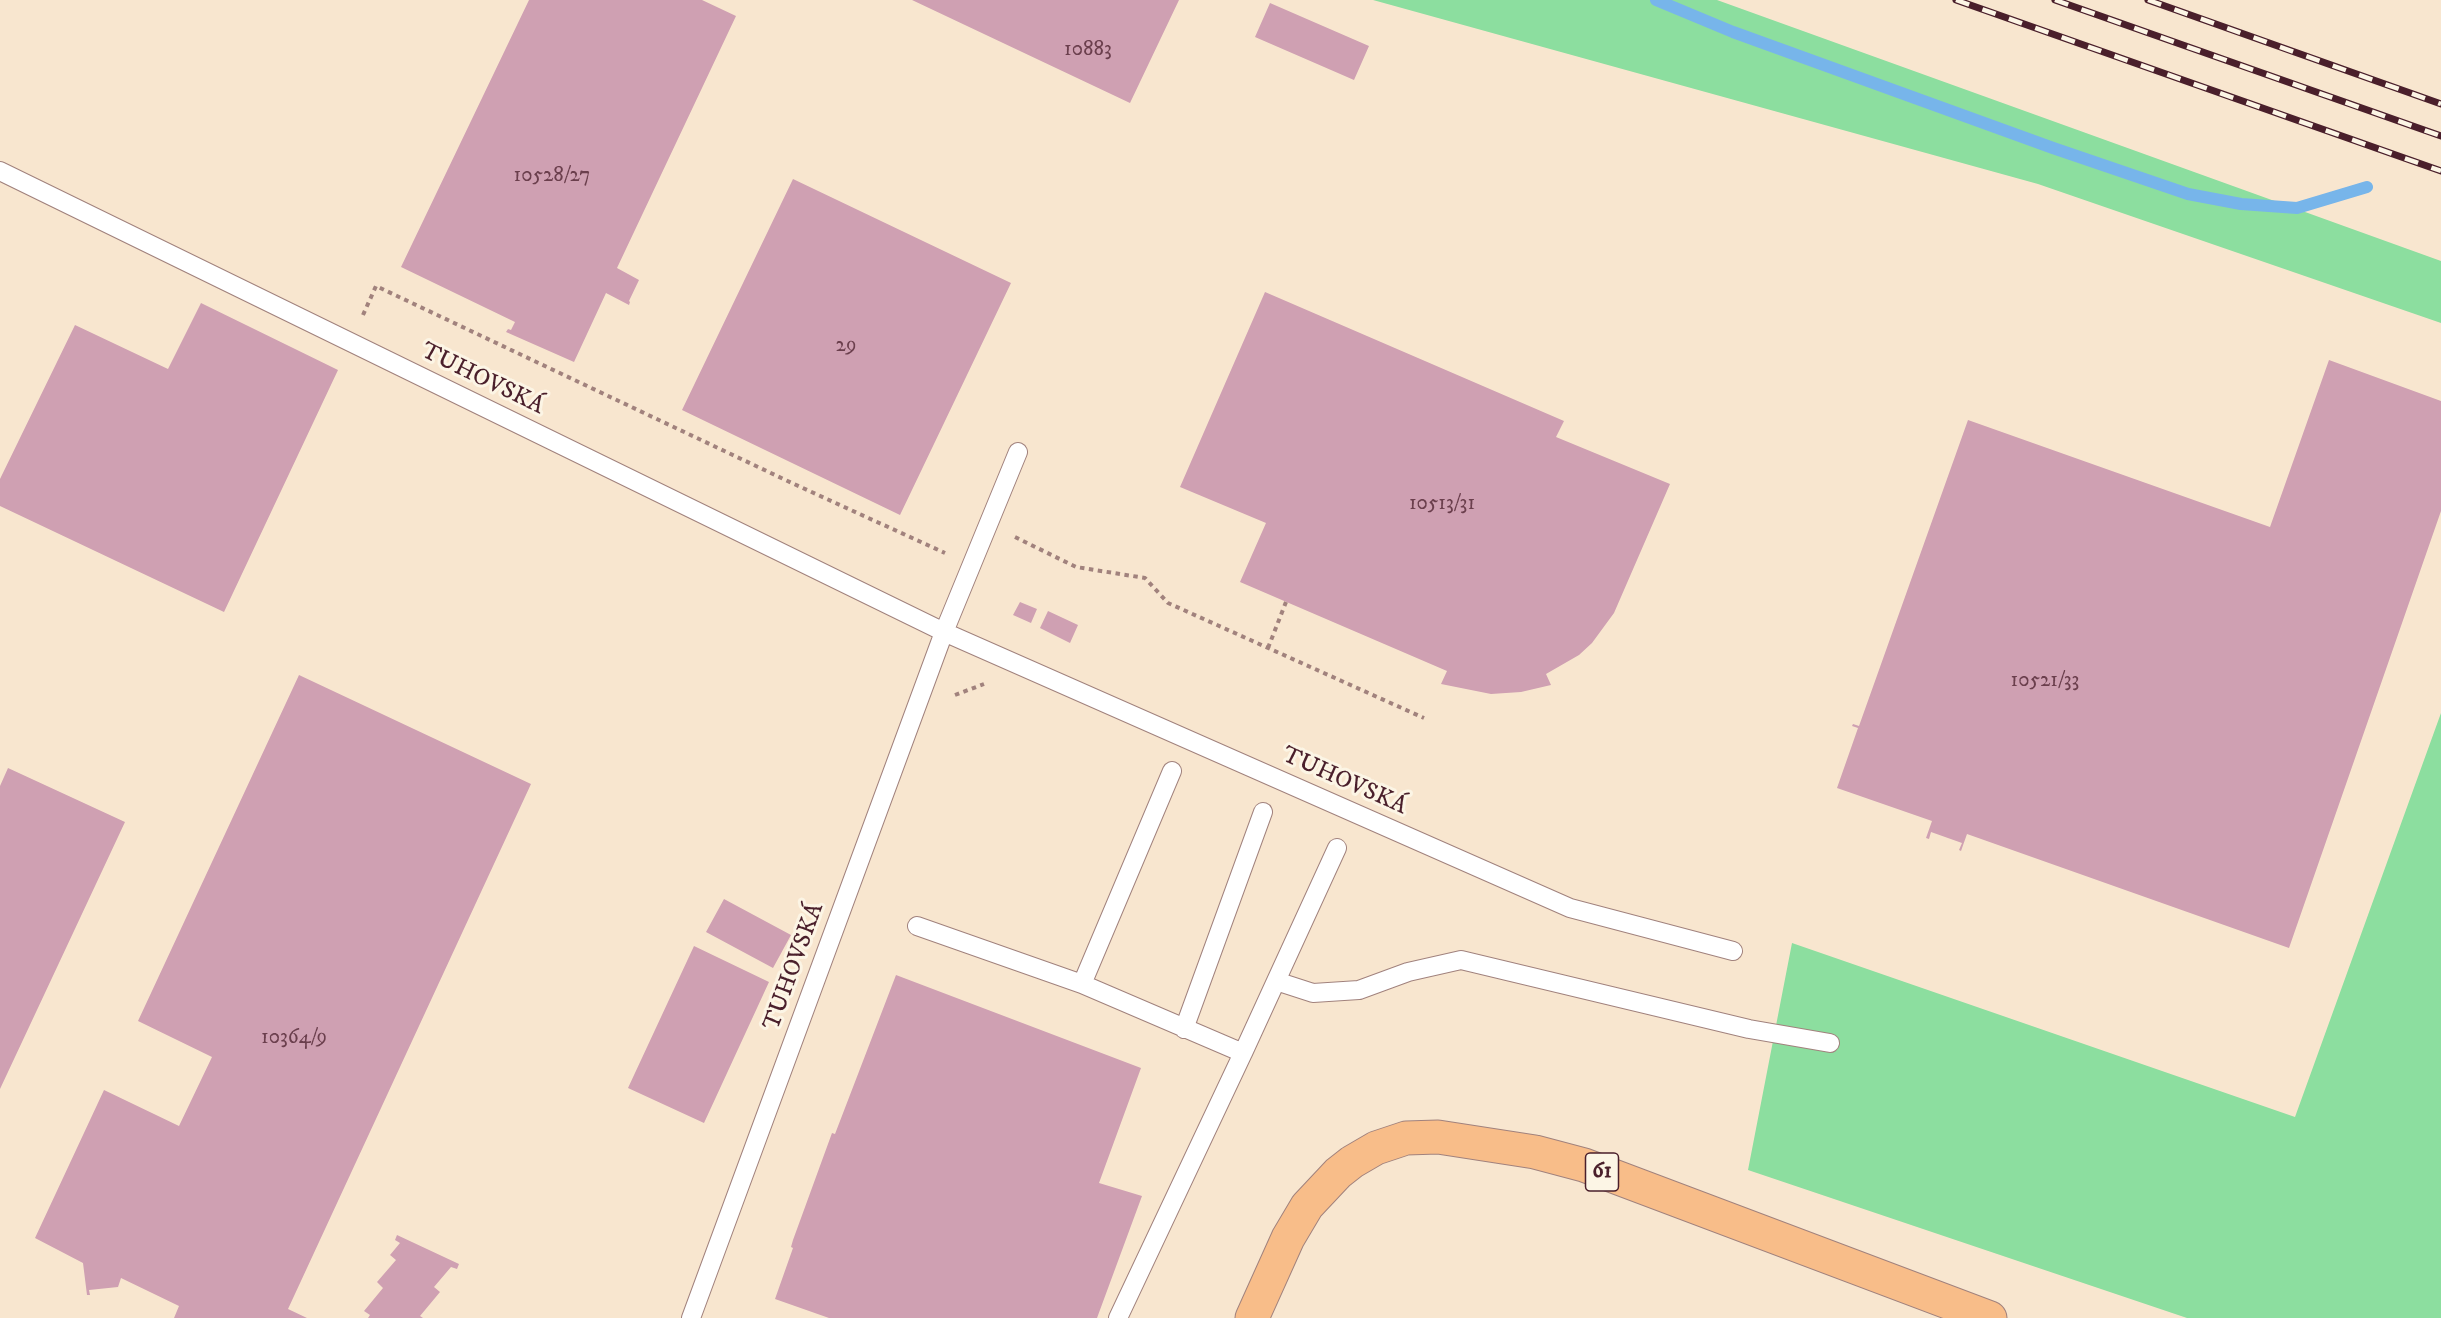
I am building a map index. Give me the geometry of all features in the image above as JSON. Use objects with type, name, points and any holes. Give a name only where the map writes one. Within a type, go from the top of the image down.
[{"type":"main road","name":"61","points":[[1252,1318],[1288,1238],[1307,1206],[1338,1173],[1376,1148],[1406,1138],[1438,1137],[1535,1152],[1584,1165],[1990,1318]]},
{"type":"lane","name":"TUHOVSKÁ","points":[[0,171],[944,632],[1570,908],[1733,951]]},
{"type":"lane","points":[[944,632],[1018,452]]},
{"type":"lane","name":"TUHOVSKÁ","points":[[691,1318],[944,632]]},
{"type":"lane","points":[[1082,984],[1172,771]]},
{"type":"lane","points":[[1184,1029],[1263,812]]},
{"type":"lane","points":[[1118,1318],[1243,1053],[1336,848]]},
{"type":"lane","points":[[917,926],[1082,984],[1243,1053]]},
{"type":"lane","points":[[1276,981],[1313,993],[1359,990],[1408,972],[1461,960],[1749,1029],[1830,1043]]},
{"type":"path","points":[[376,286],[794,484],[971,565]]},
{"type":"path","points":[[1010,547],[1015,537],[1076,567],[1145,578],[1168,603],[1424,718]]},
{"type":"path","points":[[1268,648],[1286,602]]},
{"type":"green space","points":[[1373,0],[1717,0],[2441,261],[2441,323],[2038,184]]},
{"type":"green space","points":[[2441,713],[2441,1318],[2187,1318],[1748,1170],[1792,943],[2295,1117]]},
{"type":"building","points":[[529,0],[702,0],[736,16],[617,268],[639,280],[629,305],[606,293],[574,362],[506,332],[508,329],[511,330],[515,322],[401,267]]},
{"type":"building","points":[[912,0],[1179,0],[1130,103]]},
{"type":"building","points":[[1270,3],[1369,46],[1354,80],[1255,37]]},
{"type":"building","points":[[793,179],[1011,283],[900,515],[682,410]]},
{"type":"building","points":[[1265,292],[1564,421],[1556,437],[1670,484],[1614,613],[1592,643],[1579,655],[1546,674],[1551,685],[1521,692],[1491,694],[1441,684],[1447,671],[1240,582],[1266,523],[1180,487]]},
{"type":"building","points":[[201,303],[338,370],[224,612],[0,506],[0,479],[75,325],[168,369]]},
{"type":"building","points":[[2329,360],[2441,401],[2441,511],[2289,948],[1967,834],[1961,851],[1959,850],[1962,843],[1931,832],[1929,839],[1926,838],[1932,821],[1837,788],[1858,728],[1852,726],[1853,724],[1859,726],[1968,420],[2270,527]]},
{"type":"building","points":[[1020,602],[1037,609],[1031,623],[1013,615]]},
{"type":"building","points":[[1048,611],[1078,625],[1070,643],[1040,628]]},
{"type":"building","points":[[299,675],[531,784],[288,1309],[307,1318],[174,1318],[179,1306],[121,1278],[118,1287],[89,1290],[90,1295],[87,1295],[83,1263],[35,1238],[104,1090],[179,1126],[212,1057],[138,1021]]},
{"type":"building","points":[[8,768],[125,822],[0,1089],[0,786]]},
{"type":"building","points":[[724,899],[791,935],[773,968],[706,932]]},
{"type":"building","points":[[694,946],[769,982],[704,1123],[628,1088]]},
{"type":"building","points":[[896,975],[1141,1068],[1099,1183],[1142,1196],[1097,1318],[829,1318],[775,1299],[793,1248],[791,1247],[793,1240],[832,1133],[835,1134]]},
{"type":"building","points":[[397,1235],[459,1264],[457,1269],[451,1267],[434,1287],[440,1292],[420,1316],[423,1318],[368,1318],[370,1315],[364,1311],[383,1288],[377,1282],[396,1260],[390,1255],[400,1243],[395,1240]]},
{"type":"waterway","points":[[1656,0],[1733,32],[2053,148],[2188,194],[2241,204],[2297,208],[2367,187]]},
{"type":"railway","points":[[1956,0],[2441,171]]},
{"type":"railway","points":[[2055,0],[2441,136]]},
{"type":"railway","points":[[2148,0],[2441,104]]}]
